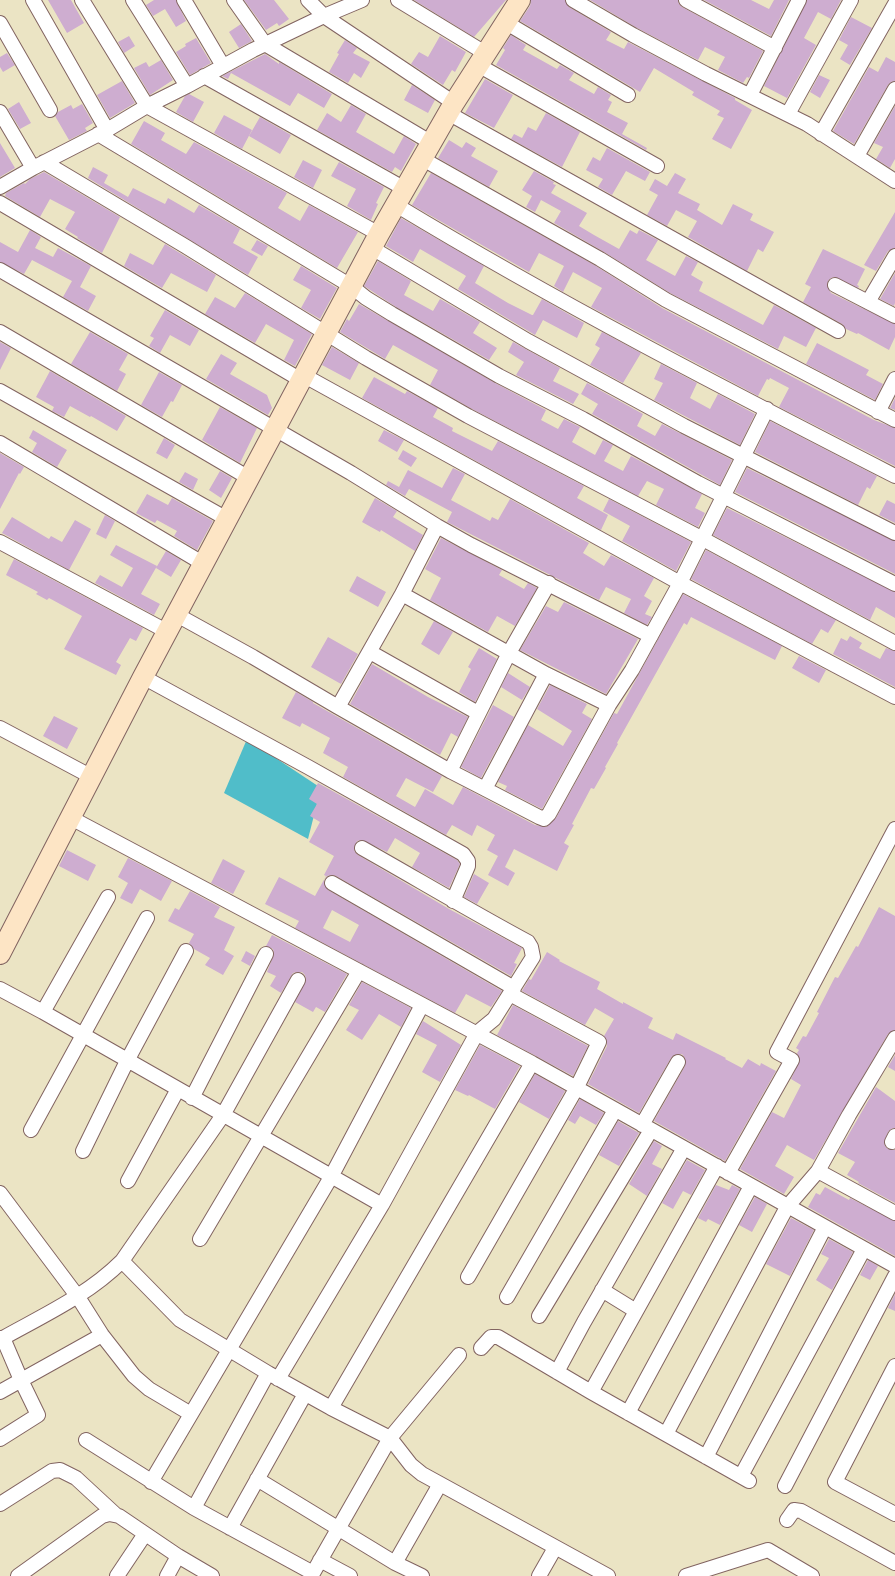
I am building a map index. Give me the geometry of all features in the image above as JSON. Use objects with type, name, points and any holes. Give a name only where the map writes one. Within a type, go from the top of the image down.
[{"type":"street","points":[[33,0],[102,132],[351,286],[366,298],[392,314],[493,372],[579,416],[698,483],[895,584]]},
{"type":"street","points":[[82,0],[147,106],[375,241],[528,341],[743,456],[895,533]]},
{"type":"street","points":[[133,0],[187,86]]},
{"type":"street","points":[[184,0],[223,66]]},
{"type":"street","points":[[234,0],[265,44],[426,150],[666,300],[895,420]]},
{"type":"street","points":[[308,0],[324,16],[451,108],[838,331]]},
{"type":"street","points":[[0,187],[147,106],[265,44],[362,0]]},
{"type":"street","points":[[398,0],[482,59],[656,166]]},
{"type":"street","points":[[0,954],[143,677],[375,241],[451,108],[520,0]]},
{"type":"street","points":[[573,0],[706,74],[788,114],[893,176]]},
{"type":"street","points":[[686,0],[775,48]]},
{"type":"street","points":[[750,95],[799,0]]},
{"type":"street","points":[[788,114],[851,0]]},
{"type":"street","points":[[821,134],[895,4]]},
{"type":"street","points":[[505,22],[628,95]]},
{"type":"street","points":[[0,23],[50,110]]},
{"type":"street","points":[[204,76],[400,197],[486,260],[694,372],[895,476]]},
{"type":"street","points":[[857,156],[895,89]]},
{"type":"street","points":[[0,112],[38,165],[326,333],[366,358],[468,416],[703,539],[895,643]]},
{"type":"street","points":[[0,203],[302,378],[680,583],[895,697]]},
{"type":"street","points":[[868,302],[895,256]]},
{"type":"street","points":[[0,270],[274,430],[351,473],[437,526],[471,545],[651,636]]},
{"type":"street","points":[[835,285],[895,316]]},
{"type":"street","points":[[0,332],[249,478]]},
{"type":"street","points":[[878,412],[895,379]]},
{"type":"street","points":[[0,391],[227,519]]},
{"type":"street","points":[[0,542],[172,624],[253,657],[450,771],[538,817],[546,818],[553,809],[609,705],[632,670],[680,583],[767,409]]},
{"type":"street","points":[[0,443],[204,564]]},
{"type":"street","points":[[338,707],[402,594],[437,526]]},
{"type":"street","points":[[450,771],[509,653],[549,584]]},
{"type":"street","points":[[402,594],[546,674],[609,705]]},
{"type":"street","points":[[370,652],[478,713]]},
{"type":"street","points":[[485,788],[546,674]]},
{"type":"street","points":[[143,677],[463,854],[468,861],[468,866],[453,901]]},
{"type":"street","points":[[0,728],[92,777]]},
{"type":"street","points":[[71,818],[477,1033],[895,1266]]},
{"type":"street","points":[[591,1392],[636,1311],[792,1060],[777,1052],[895,829]]},
{"type":"street","points":[[194,1508],[273,1376],[382,1205],[477,1033],[494,1019],[533,957],[532,947],[528,942],[453,901],[362,848]]},
{"type":"street","points":[[332,883],[599,1042],[576,1089],[468,1277]]},
{"type":"street","points":[[43,1012],[108,897]]},
{"type":"street","points":[[31,1130],[147,918]]},
{"type":"street","points":[[83,1151],[127,1060],[186,951]]},
{"type":"street","points":[[192,1098],[266,954]]},
{"type":"street","points":[[200,1240],[260,1136],[359,971]]},
{"type":"street","points":[[0,1439],[38,1415],[1,1338],[78,1297],[111,1272],[122,1261],[223,1115],[298,980]]},
{"type":"street","points":[[0,990],[43,1012],[382,1205]]},
{"type":"street","points":[[151,1482],[228,1349],[331,1177],[422,1005]]},
{"type":"street","points":[[666,1434],[787,1206],[818,1171],[895,1038]]},
{"type":"street","points":[[539,1316],[646,1127],[678,1062]]},
{"type":"street","points":[[331,1408],[532,1063]]},
{"type":"street","points":[[128,1181],[178,1089]]},
{"type":"street","points":[[507,1297],[615,1110]]},
{"type":"street","points":[[557,1372],[602,1290],[684,1148]]},
{"type":"street","points":[[818,1171],[895,1213]]},
{"type":"street","points":[[628,1413],[751,1186]]},
{"type":"street","points":[[0,1193],[78,1297],[102,1335],[140,1382],[148,1389],[191,1414]]},
{"type":"street","points":[[706,1457],[825,1227]]},
{"type":"street","points":[[481,1348],[491,1337],[498,1337],[591,1392],[745,1479],[864,1249]]},
{"type":"street","points":[[122,1261],[180,1320],[305,1394],[390,1438],[416,1470],[608,1576]]},
{"type":"street","points":[[785,1486],[895,1276]]},
{"type":"street","points":[[602,1290],[636,1311]]},
{"type":"street","points":[[0,1392],[102,1335]]},
{"type":"street","points":[[86,1440],[194,1508],[316,1574],[320,1560],[337,1528],[390,1438],[459,1355]]},
{"type":"street","points":[[895,1366],[835,1482],[895,1514]]},
{"type":"street","points":[[230,1528],[305,1394]]},
{"type":"street","points":[[0,1504],[52,1471],[60,1470],[76,1478],[116,1515],[178,1556],[212,1576]]},
{"type":"street","points":[[257,1479],[337,1528],[422,1576]]},
{"type":"street","points":[[395,1562],[440,1484]]},
{"type":"street","points":[[786,1520],[794,1510],[801,1511],[895,1563]]},
{"type":"street","points":[[18,1576],[102,1516],[108,1514],[116,1515]]},
{"type":"street","points":[[117,1576],[145,1534]]},
{"type":"street","points":[[539,1576],[555,1548]]},
{"type":"street","points":[[686,1576],[768,1550],[812,1576]]},
{"type":"street","points":[[167,1576],[178,1556]]},
{"type":"street","points":[[320,1560],[350,1576]]},
{"type":"street","points":[[715,1568],[729,1576]]},
{"type":"water","points":[[247,739],[321,788],[308,839],[224,793]]},
{"type":"building","points":[[48,0],[71,0],[84,23],[67,33]]},
{"type":"building","points":[[154,0],[176,0],[186,21],[176,27],[165,9],[153,16],[146,5]]},
{"type":"building","points":[[244,0],[274,0],[289,19],[279,26],[277,23],[266,30]]},
{"type":"building","points":[[414,0],[506,0],[474,37]]},
{"type":"building","points":[[531,0],[565,0],[569,7],[611,32],[606,40],[624,49],[628,42],[735,98],[735,100],[752,110],[731,149],[712,139],[724,118],[717,115],[720,111],[692,95],[694,92],[654,68],[640,92],[520,21],[530,6]]},
{"type":"building","points":[[590,0],[678,0],[682,7],[763,51],[749,78],[747,77],[743,83],[718,70],[725,57],[705,47],[698,60],[637,28]]},
{"type":"building","points":[[704,0],[751,0],[769,9],[774,0],[789,0],[771,36]]},
{"type":"building","points":[[807,0],[841,0],[831,19],[818,12],[804,38],[816,45],[787,98],[764,86]]},
{"type":"building","points":[[851,17],[872,28],[850,65],[840,59],[848,45],[839,40]]},
{"type":"building","points":[[241,24],[252,41],[239,48],[229,32]]},
{"type":"building","points":[[511,35],[526,45],[523,50],[557,69],[560,65],[574,73],[569,80],[594,94],[598,87],[611,95],[608,100],[612,102],[607,112],[628,123],[622,134],[647,148],[646,150],[496,65],[505,50],[503,48]]},
{"type":"building","points":[[129,36],[135,46],[124,53],[118,42]]},
{"type":"building","points":[[440,36],[466,52],[455,72],[452,70],[443,85],[411,64],[419,52],[428,57]]},
{"type":"building","points":[[196,38],[211,63],[190,75],[176,52],[186,46],[185,44]]},
{"type":"building","points":[[345,40],[357,48],[353,53],[370,62],[361,78],[354,73],[348,83],[329,72],[339,54],[337,53]]},
{"type":"building","points":[[7,53],[15,65],[3,72],[0,67],[0,57]]},
{"type":"building","points":[[265,54],[279,64],[279,62],[332,94],[324,108],[298,93],[290,106],[231,73],[228,79],[222,76]]},
{"type":"building","points":[[886,57],[895,62],[895,81],[888,85],[854,144],[833,131],[869,67],[878,72]]},
{"type":"building","points":[[161,60],[173,80],[150,95],[134,68],[146,62],[149,67]]},
{"type":"building","points":[[819,75],[830,80],[820,98],[810,92]]},
{"type":"building","points":[[485,79],[513,95],[494,128],[465,113]]},
{"type":"building","points":[[122,81],[135,103],[110,118],[97,95]]},
{"type":"building","points":[[412,85],[435,100],[428,113],[404,100]]},
{"type":"building","points":[[189,94],[204,102],[193,122],[176,112],[185,96]]},
{"type":"building","points":[[19,102],[31,123],[20,129],[8,109]]},
{"type":"building","points":[[82,104],[93,123],[85,128],[87,131],[69,140],[55,116],[58,112],[71,105],[73,109]]},
{"type":"building","points":[[351,105],[366,114],[356,132],[394,154],[404,136],[416,144],[401,171],[395,167],[392,172],[317,130],[327,113],[341,122]]},
{"type":"building","points":[[895,106],[895,159],[890,168],[876,159],[883,147],[874,143]]},
{"type":"building","points":[[546,113],[580,132],[562,167],[511,139],[514,134],[522,138],[528,127],[536,131]]},
{"type":"building","points":[[224,115],[252,130],[242,149],[214,133]]},
{"type":"building","points":[[260,117],[291,135],[280,154],[249,136]]},
{"type":"building","points":[[144,121],[165,133],[161,140],[186,154],[194,142],[287,193],[278,208],[300,221],[309,205],[358,232],[337,268],[131,144]]},
{"type":"building","points":[[449,140],[462,148],[466,142],[476,148],[471,156],[498,171],[489,187],[438,158]]},
{"type":"building","points":[[0,143],[15,168],[0,177]]},
{"type":"building","points":[[607,148],[650,172],[645,181],[626,171],[612,195],[598,187],[603,179],[586,170],[593,157],[600,161]]},
{"type":"building","points":[[303,160],[322,170],[313,188],[294,177]]},
{"type":"building","points":[[339,162],[384,187],[376,203],[378,204],[371,220],[347,206],[356,189],[331,176]]},
{"type":"building","points":[[93,167],[108,175],[104,183],[128,197],[133,188],[165,204],[168,198],[194,213],[199,205],[240,229],[233,243],[258,257],[248,275],[88,178]]},
{"type":"building","points":[[534,171],[554,182],[553,184],[556,185],[551,193],[587,213],[579,226],[619,249],[630,230],[637,234],[639,230],[658,240],[646,260],[675,276],[686,256],[698,262],[691,275],[703,282],[699,291],[763,325],[774,305],[816,328],[806,347],[784,336],[778,349],[670,293],[554,223],[561,211],[541,200],[535,212],[526,207],[532,196],[522,190]]},
{"type":"building","points":[[44,172],[120,217],[102,253],[65,229],[75,212],[50,199],[40,217],[5,196],[6,193],[24,183],[25,184],[30,179]]},
{"type":"building","points":[[431,173],[596,266],[662,308],[874,420],[895,428],[895,466],[779,407],[789,388],[770,378],[769,380],[767,379],[758,396],[591,307],[602,288],[573,272],[563,292],[554,286],[564,266],[539,253],[529,272],[412,205]]},
{"type":"building","points":[[675,173],[686,179],[678,193],[700,204],[697,210],[722,225],[733,204],[753,214],[750,220],[774,232],[763,252],[758,249],[747,271],[688,237],[697,221],[676,210],[667,226],[647,215],[658,195],[649,190],[655,179],[667,186]]},
{"type":"building","points":[[895,212],[895,248],[888,251],[876,271],[864,265]]},
{"type":"building","points":[[401,218],[484,266],[475,283],[508,303],[533,315],[542,299],[584,323],[577,338],[543,320],[535,335],[458,289],[466,276],[463,274],[420,249],[413,262],[386,246]]},
{"type":"building","points":[[30,230],[41,237],[35,248],[53,257],[58,248],[91,266],[80,287],[96,296],[88,311],[63,297],[72,281],[32,260],[24,274],[0,262],[0,242],[18,252]]},
{"type":"building","points":[[257,240],[268,246],[262,256],[251,250]]},
{"type":"building","points":[[165,244],[216,275],[207,292],[171,273],[162,288],[124,266],[130,253],[153,265]]},
{"type":"building","points":[[823,249],[865,269],[857,285],[859,286],[858,288],[835,277],[828,281],[827,286],[831,293],[895,324],[895,337],[889,350],[858,333],[857,334],[846,329],[842,324],[803,302],[811,287],[805,284]]},
{"type":"building","points":[[378,261],[411,281],[404,295],[433,311],[440,299],[480,322],[473,333],[497,348],[489,360],[396,307],[364,286]]},
{"type":"building","points":[[301,266],[337,288],[320,319],[301,308],[311,290],[293,280]]},
{"type":"building","points":[[895,273],[895,303],[894,306],[880,299]]},
{"type":"building","points":[[245,293],[312,334],[295,366],[284,360],[294,340],[266,324],[255,343],[205,314],[215,297],[235,308]]},
{"type":"building","points":[[359,304],[495,383],[546,410],[541,420],[558,429],[564,419],[580,427],[572,442],[595,455],[603,440],[613,445],[604,461],[623,471],[631,456],[702,494],[695,508],[705,513],[698,527],[656,505],[664,489],[647,481],[638,496],[472,409],[430,385],[438,370],[393,345],[385,359],[340,332],[347,319],[349,321]]},
{"type":"building","points":[[165,310],[199,330],[190,346],[170,335],[160,353],[149,346],[154,338],[150,336]]},
{"type":"building","points":[[90,332],[128,354],[119,370],[126,374],[117,391],[71,364]]},
{"type":"building","points":[[602,332],[641,353],[623,383],[590,365],[600,348],[595,345]]},
{"type":"building","points":[[0,342],[11,348],[0,370]]},
{"type":"building","points":[[513,342],[560,368],[553,381],[579,394],[573,404],[516,375],[524,362],[508,352]]},
{"type":"building","points":[[817,343],[869,370],[866,375],[883,384],[875,400],[806,364]]},
{"type":"building","points":[[332,347],[359,363],[350,380],[322,365]]},
{"type":"building","points":[[221,354],[237,363],[230,374],[267,395],[272,408],[268,415],[206,379]]},
{"type":"building","points":[[661,364],[697,383],[690,398],[710,409],[718,394],[755,414],[740,445],[654,400],[663,383],[654,379]]},
{"type":"building","points":[[50,371],[126,416],[117,431],[70,406],[64,417],[52,411],[54,407],[36,397]]},
{"type":"building","points":[[159,372],[182,385],[173,402],[171,401],[162,417],[141,405]]},
{"type":"building","points":[[374,377],[405,394],[407,391],[438,408],[433,417],[453,428],[452,431],[492,451],[498,441],[584,486],[577,498],[608,515],[601,530],[362,398]]},
{"type":"building","points":[[587,383],[643,414],[637,426],[655,436],[662,424],[732,460],[720,485],[592,414],[598,404],[581,394]]},
{"type":"building","points":[[895,398],[895,410],[890,408]]},
{"type":"building","points":[[220,407],[257,428],[240,463],[202,440]]},
{"type":"building","points":[[770,421],[877,476],[870,489],[867,487],[858,505],[755,452]]},
{"type":"building","points":[[33,430],[67,450],[57,467],[32,452],[37,443],[29,438]]},
{"type":"building","points":[[384,430],[404,440],[397,452],[378,441]]},
{"type":"building","points":[[164,438],[175,445],[167,459],[156,453]]},
{"type":"building","points":[[403,450],[417,458],[411,467],[398,459]]},
{"type":"building","points":[[0,453],[24,467],[20,474],[19,473],[0,509]]},
{"type":"building","points":[[453,468],[465,474],[451,500],[490,521],[492,517],[498,520],[510,499],[589,543],[583,553],[604,566],[611,555],[654,578],[644,596],[652,601],[645,614],[652,617],[647,625],[624,613],[631,599],[606,587],[599,600],[447,522],[452,512],[409,489],[405,496],[386,485],[388,481],[399,487],[408,470],[442,488]]},
{"type":"building","points":[[747,468],[895,541],[895,574],[735,492]]},
{"type":"building","points":[[220,471],[232,478],[221,498],[209,490]]},
{"type":"building","points":[[185,472],[198,479],[193,490],[179,482]]},
{"type":"building","points":[[147,494],[168,505],[172,498],[213,521],[197,550],[174,536],[177,531],[157,520],[155,523],[136,513]]},
{"type":"building","points":[[375,498],[397,511],[393,517],[423,535],[415,551],[381,530],[380,532],[362,522]]},
{"type":"building","points":[[609,499],[691,542],[676,571],[622,541],[630,526],[603,511]]},
{"type":"building","points":[[887,500],[895,504],[895,523],[879,515]]},
{"type":"building","points":[[727,508],[895,592],[895,618],[876,607],[870,620],[713,535]]},
{"type":"building","points":[[105,515],[115,521],[106,539],[96,534]]},
{"type":"building","points":[[12,517],[49,539],[51,536],[62,542],[75,520],[91,529],[69,570],[2,533]]},
{"type":"building","points":[[441,538],[502,570],[499,575],[524,589],[528,583],[537,588],[515,626],[497,616],[488,632],[430,600],[441,578],[425,569]]},
{"type":"building","points":[[116,545],[157,566],[141,594],[160,604],[154,615],[95,583],[100,575],[122,587],[133,568],[110,555]]},
{"type":"building","points":[[706,550],[836,620],[828,633],[821,629],[812,644],[691,579]]},
{"type":"building","points":[[166,551],[181,560],[171,577],[156,568]]},
{"type":"building","points":[[14,559],[143,628],[136,641],[130,638],[116,662],[121,665],[116,675],[64,649],[82,616],[49,598],[47,600],[36,594],[38,592],[6,575]]},
{"type":"building","points":[[357,576],[386,592],[378,607],[349,591]]},
{"type":"building","points":[[683,594],[782,646],[775,660],[691,617],[687,625],[684,623],[617,743],[618,744],[605,767],[606,768],[594,789],[591,788],[572,824],[574,825],[564,843],[569,846],[557,871],[514,849],[505,867],[515,873],[508,886],[488,875],[498,856],[487,850],[495,835],[477,825],[472,836],[452,825],[446,835],[343,777],[348,767],[323,753],[330,738],[302,723],[300,727],[282,718],[296,692],[442,776],[433,792],[406,778],[396,796],[415,807],[425,789],[453,805],[463,787],[535,825],[546,827],[556,818],[614,713],[617,714]]},
{"type":"building","points":[[564,602],[638,639],[606,694],[520,650],[546,606],[558,612]]},
{"type":"building","points":[[434,621],[453,632],[439,655],[421,644]]},
{"type":"building","points":[[850,636],[862,643],[859,648],[880,659],[886,648],[895,651],[895,687],[833,654],[841,638],[847,641]]},
{"type":"building","points":[[328,637],[358,654],[341,684],[311,667]]},
{"type":"building","points":[[479,648],[497,659],[475,702],[459,692],[471,669],[468,667]]},
{"type":"building","points":[[799,656],[826,670],[819,683],[792,668]]},
{"type":"building","points":[[372,664],[428,697],[468,717],[458,737],[451,733],[440,755],[350,704]]},
{"type":"building","points":[[508,673],[530,687],[522,700],[501,687]]},
{"type":"building","points":[[550,685],[587,704],[582,713],[592,719],[542,809],[505,790],[507,786],[498,782],[528,725],[563,746],[572,731],[537,709]]},
{"type":"building","points":[[493,705],[514,717],[481,778],[461,767]]},
{"type":"building","points":[[54,716],[78,728],[67,749],[43,736]]},
{"type":"building","points":[[318,783],[457,860],[460,864],[449,888],[412,867],[420,853],[395,838],[387,852],[362,840],[357,841],[354,848],[358,855],[449,909],[522,948],[514,963],[517,964],[511,976],[336,876],[332,875],[325,878],[326,876],[324,875],[334,856],[309,842],[320,822],[310,816],[317,804],[309,799]]},
{"type":"building","points":[[67,850],[96,865],[88,881],[59,866]]},
{"type":"building","points":[[128,858],[172,881],[161,901],[140,889],[132,904],[120,898],[128,883],[118,877]]},
{"type":"building","points":[[223,859],[245,871],[233,894],[211,883]]},
{"type":"building","points":[[474,874],[489,883],[477,904],[464,897]]},
{"type":"building","points":[[279,877],[315,896],[324,880],[328,890],[502,991],[491,1007],[466,994],[455,1013],[295,928],[299,921],[265,904]],"holes":[[[332,910],[359,925],[350,942],[323,928]]]},
{"type":"building","points":[[190,891],[220,907],[214,917],[235,927],[224,950],[234,956],[223,975],[205,965],[210,958],[194,949],[189,943],[194,934],[168,921],[175,908],[179,910]]},
{"type":"building","points":[[879,907],[895,916],[895,1030],[888,1034],[814,1160],[787,1145],[775,1166],[794,1177],[784,1194],[740,1169],[772,1112],[784,1118],[801,1085],[791,1079],[800,1060],[797,1053],[799,1050],[796,1048],[803,1036],[806,1037],[819,1013],[817,1012],[835,977],[838,978],[856,946],[858,947]]},
{"type":"building","points":[[272,935],[347,974],[325,1012],[316,1007],[313,1012],[295,1002],[306,980],[305,975],[302,972],[293,973],[281,993],[270,986],[276,976],[267,972],[274,954],[273,949],[266,946]]},
{"type":"building","points":[[246,951],[255,956],[250,966],[241,961]]},
{"type":"building","points":[[547,952],[560,960],[559,961],[600,982],[597,989],[623,1004],[623,1002],[653,1018],[648,1028],[673,1040],[676,1033],[726,1058],[725,1059],[742,1068],[748,1059],[760,1066],[761,1063],[776,1071],[725,1161],[654,1121],[685,1066],[685,1058],[682,1054],[674,1055],[671,1058],[639,1113],[588,1084],[607,1046],[607,1041],[604,1036],[614,1019],[595,1008],[585,1025],[522,991],[529,979],[531,980]]},
{"type":"building","points":[[362,982],[411,1008],[401,1027],[379,1014],[362,1040],[346,1030],[359,1010],[349,1005]]},
{"type":"building","points":[[513,1005],[588,1046],[573,1076],[497,1035]]},
{"type":"building","points":[[423,1021],[461,1045],[440,1082],[422,1072],[437,1045],[416,1034]]},
{"type":"building","points":[[480,1045],[520,1066],[495,1109],[469,1095],[468,1096],[455,1090]]},
{"type":"building","points":[[895,1055],[895,1071],[888,1067]]},
{"type":"building","points":[[535,1074],[565,1091],[549,1119],[519,1102]]},
{"type":"building","points":[[876,1087],[895,1101],[895,1128],[888,1132],[884,1142],[888,1149],[895,1150],[895,1203],[858,1183],[859,1182],[847,1175],[855,1162],[838,1153]]},
{"type":"building","points":[[580,1099],[604,1113],[596,1125],[580,1116],[575,1124],[568,1120]]},
{"type":"building","points":[[618,1121],[639,1133],[619,1166],[599,1155]]},
{"type":"building","points":[[654,1141],[662,1146],[652,1164],[662,1169],[647,1196],[629,1184]]},
{"type":"building","points":[[687,1160],[705,1170],[691,1195],[683,1191],[673,1209],[662,1203]]},
{"type":"building","points":[[716,1185],[729,1190],[732,1185],[740,1189],[720,1225],[708,1219],[706,1222],[698,1218]]},
{"type":"building","points":[[825,1187],[849,1200],[850,1198],[895,1221],[895,1256],[808,1207],[816,1193],[820,1195]]},
{"type":"building","points":[[755,1197],[767,1204],[752,1232],[739,1225]]},
{"type":"building","points":[[791,1218],[814,1230],[790,1276],[766,1264]]},
{"type":"building","points":[[829,1239],[853,1252],[832,1290],[816,1280],[829,1258],[821,1254]]},
{"type":"building","points":[[868,1260],[878,1266],[870,1280],[860,1275]]},
{"type":"building","points":[[895,1294],[895,1311],[888,1308]]}]
